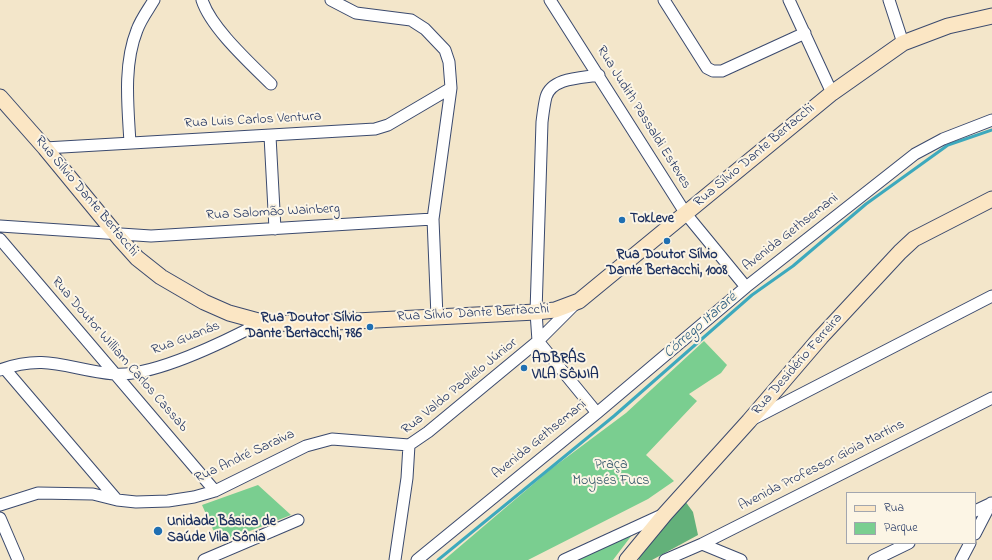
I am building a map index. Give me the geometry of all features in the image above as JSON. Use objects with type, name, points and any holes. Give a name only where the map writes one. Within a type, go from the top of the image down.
[{"type":"street","points":[[130,143],[128,94],[131,52],[136,31],[154,0]]},
{"type":"street","points":[[202,0],[212,20],[271,84]]},
{"type":"street","name":"Rua Judith Passaldi Esteves","points":[[550,0],[686,214],[746,287]]},
{"type":"street","points":[[664,0],[707,68],[713,71],[722,71],[805,33]]},
{"type":"street","points":[[789,0],[832,92]]},
{"type":"street","points":[[889,0],[903,43]]},
{"type":"street","points":[[336,1],[356,13],[411,20],[425,29],[445,50],[450,68],[451,88],[433,219],[437,317]]},
{"type":"street","name":"Rua Sílvio Dante Bertacchi","points":[[0,97],[45,148],[137,258],[180,289],[229,313],[262,322],[296,324],[536,312],[555,310],[578,301],[686,214],[832,92],[903,43],[948,26],[991,15]]},
{"type":"street","name":"Rua Valdo Paolielo Júnior","points":[[395,560],[407,478],[409,445],[428,432],[538,342],[536,312],[542,122],[546,96],[559,82],[599,75]]},
{"type":"street","name":"Rua Luis Carlos Ventura","points":[[45,148],[375,129],[388,125],[451,88]]},
{"type":"street","name":"Avenida Gethsemani","points":[[417,560],[597,413],[746,287],[915,154],[943,139],[992,120]]},
{"type":"street","points":[[270,136],[275,229]]},
{"type":"street","name":"Rua Desidério Ferreira","points":[[633,554],[665,514],[749,421],[821,337],[905,247],[914,239],[992,199]]},
{"type":"street","name":"Rua Salomão Wainberg","points":[[0,226],[151,236],[433,219]]},
{"type":"street","name":"Rua Doutor William Carlos Cassab","points":[[0,239],[215,491]]},
{"type":"street","points":[[749,421],[992,296]]},
{"type":"street","points":[[578,301],[538,342],[597,413]]},
{"type":"street","name":"Rua Guanás","points":[[2,370],[21,363],[48,362],[114,374],[133,373],[155,368],[231,338],[262,322]]},
{"type":"street","points":[[2,370],[117,500]]},
{"type":"street","name":"Avenida Professor Gioia Martins","points":[[665,560],[702,544],[992,398]]},
{"type":"street","name":"Rua André Saraiva","points":[[0,504],[38,493],[93,494],[117,500],[136,502],[168,501],[194,497],[215,491],[306,446],[332,439],[409,445]]},
{"type":"street","points":[[976,511],[992,503]]},
{"type":"street","points":[[976,532],[992,503]]},
{"type":"street","points":[[564,560],[665,514]]},
{"type":"street","points":[[0,518],[18,560]]},
{"type":"street","points":[[204,560],[298,520]]},
{"type":"street","points":[[633,554],[638,526]]},
{"type":"street","points":[[702,544],[741,560]]},
{"type":"street","points":[[874,560],[907,544]]},
{"type":"street","points":[[961,560],[969,544]]},
{"type":"green space","name":"Praça Moysés Fucs","points":[[704,341],[727,365],[721,373],[689,394],[697,401],[646,455],[674,481],[648,499],[528,560],[444,560],[551,469],[626,413]]},
{"type":"green space","points":[[258,485],[291,515],[219,543],[202,505]]},
{"type":"green space","points":[[685,501],[693,512],[698,535],[652,560],[639,560],[637,553]]},
{"type":"green space","points":[[635,531],[613,560],[578,560]]},
{"type":"waterway","name":"Córrego Itararé","points":[[438,560],[614,416],[752,295],[793,266],[866,204],[948,145],[992,130]]},
{"type":"place","name":"TokLeve","points":[[622,220]]},
{"type":"place","name":"Rua Doutor Sílvio Dante Bertacchi, 1008","points":[[667,241]]},
{"type":"place","name":"Rua Doutor Sílvio Dante Bertacchi, 786","points":[[370,327]]},
{"type":"place","name":"ADBRÁS VILA SÔNIA","points":[[524,368]]},
{"type":"place","name":"Unidade Básica de Saúde Vila Sônia","points":[[158,531]]}]
